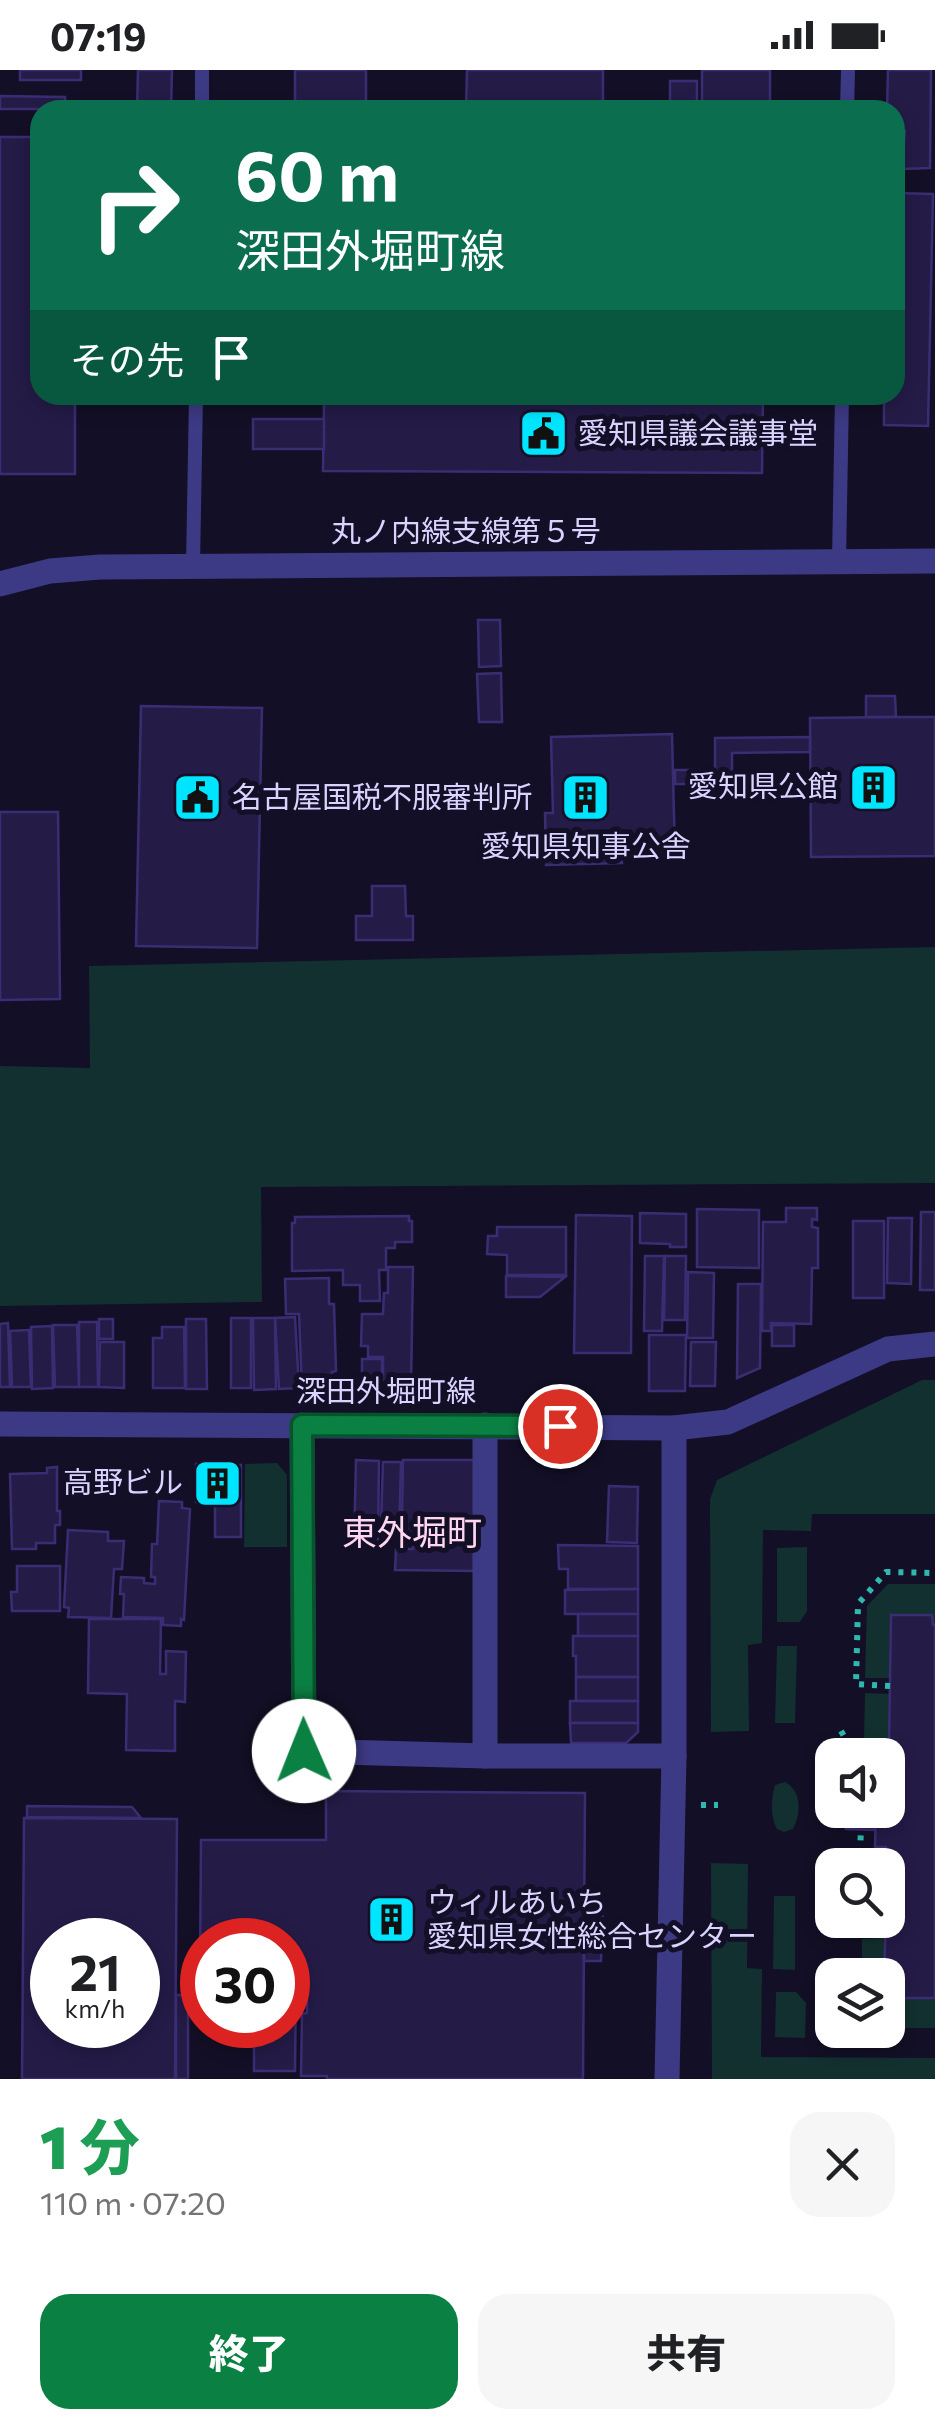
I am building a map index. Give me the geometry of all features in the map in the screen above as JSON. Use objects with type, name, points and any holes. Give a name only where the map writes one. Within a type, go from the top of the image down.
[{"type":"street","name":"丸ノ内線支線第５号","points":[[0,584],[50,570],[100,567],[935,560]]},
{"type":"street","name":"深田外堀町線","points":[[0,1424],[674,1428],[728,1422],[888,1349],[935,1344]]},
{"type":"street","points":[[302,1425],[304,1751],[674,1756]]},
{"type":"street","points":[[485,1425],[485,1756]]},
{"type":"street","points":[[668,2079],[674,1756],[674,1428]]},
{"type":"lane","points":[[202,70],[202,100]]},
{"type":"lane","points":[[848,70],[848,100]]},
{"type":"lane","points":[[193,566],[196,405]]},
{"type":"lane","points":[[838,562],[842,405]]},
{"type":"path","points":[[890,1686],[856,1684],[858,1604],[886,1572],[935,1572]]},
{"type":"path","points":[[841,1731],[845,1738]]},
{"type":"path","points":[[700,1805],[718,1805]]},
{"type":"path","points":[[860,1848],[861,1829]]},
{"type":"green space","points":[[935,947],[935,1183],[261,1187],[262,1302],[0,1306],[0,1066],[90,1068],[89,966]]},
{"type":"green space","points":[[922,1380],[935,1380],[935,1514],[812,1514],[811,1531],[763,1530],[762,1643],[748,1645],[749,1731],[711,1732],[710,1499],[717,1480]]},
{"type":"green space","points":[[277,1463],[287,1475],[287,1547],[244,1547],[245,1464]]},
{"type":"green space","points":[[807,1547],[807,1611],[800,1622],[777,1622],[777,1548]]},
{"type":"green space","points":[[888,1584],[935,1584],[935,1625],[932,1615],[890,1614],[889,1678],[865,1678],[867,1606]]},
{"type":"green space","points":[[777,1646],[797,1646],[795,1723],[775,1723]]},
{"type":"green space","points":[[865,1693],[889,1694],[888,1738],[864,1738]]},
{"type":"green space","points":[[785,1782],[795,1791],[798,1817],[793,1829],[784,1832],[777,1829],[772,1808],[775,1785]]},
{"type":"green space","points":[[711,1863],[748,1864],[747,1968],[762,1969],[761,2057],[935,2058],[935,2079],[712,2079]]},
{"type":"green space","points":[[774,1896],[795,1896],[795,1970],[773,1969]]},
{"type":"green space","points":[[884,1938],[884,1958],[862,1958],[862,1939]]},
{"type":"green space","points":[[776,1992],[796,1992],[806,2003],[805,2038],[775,2037]]},
{"type":"green space","points":[[905,1999],[935,1999],[935,2028],[905,2028]]},
{"type":"building","points":[[20,70],[81,70],[81,80],[20,80]]},
{"type":"building","points":[[138,70],[172,70],[171,100],[137,100]]},
{"type":"building","points":[[295,70],[366,70],[366,100],[295,100]]},
{"type":"building","points":[[467,70],[603,70],[603,100],[466,100]]},
{"type":"building","points":[[702,70],[770,70],[770,100],[702,100]]},
{"type":"building","points":[[888,70],[931,70],[930,168],[905,169],[905,100],[887,100]]},
{"type":"building","points":[[670,81],[697,81],[697,100],[670,100]]},
{"type":"building","points":[[0,96],[65,97],[30,100],[30,109],[0,109]]},
{"type":"building","points":[[0,137],[30,137],[30,405],[75,405],[75,474],[0,474]]},
{"type":"building","points":[[905,193],[933,194],[928,426],[884,425],[884,405],[905,405]]},
{"type":"building","name":"愛知県議会議事堂","points":[[324,405],[763,405],[762,473],[323,471]]},
{"type":"building","points":[[253,419],[324,419],[324,449],[253,449]]},
{"type":"building","points":[[478,620],[500,620],[501,666],[479,667]]},
{"type":"building","points":[[501,673],[502,722],[479,722],[477,674]]},
{"type":"building","points":[[866,696],[895,696],[896,717],[866,717]]},
{"type":"building","points":[[141,706],[262,708],[257,948],[136,946]]},
{"type":"building","name":"愛知県公館","points":[[935,717],[935,856],[811,857],[810,718]]},
{"type":"building","name":"愛知県知事公舎","points":[[672,734],[675,855],[622,856],[622,863],[546,865],[545,813],[553,813],[551,737]]},
{"type":"building","points":[[810,737],[810,752],[732,753],[732,784],[675,784],[675,770],[715,770],[715,738]]},
{"type":"building","points":[[0,812],[58,812],[60,999],[0,1000]]},
{"type":"building","points":[[372,886],[405,886],[406,916],[413,916],[413,940],[356,940],[356,916],[372,916]]},
{"type":"building","points":[[786,1208],[817,1208],[817,1220],[812,1219],[812,1227],[818,1228],[818,1268],[812,1268],[811,1324],[771,1323],[771,1331],[762,1331],[763,1222],[786,1222]]},
{"type":"building","points":[[697,1209],[759,1210],[759,1268],[697,1267]]},
{"type":"building","points":[[921,1212],[935,1212],[935,1290],[920,1290]]},
{"type":"building","points":[[640,1213],[686,1214],[686,1247],[640,1243]]},
{"type":"building","points":[[576,1215],[632,1216],[631,1353],[574,1353]]},
{"type":"building","points":[[409,1216],[412,1242],[395,1242],[395,1248],[386,1248],[386,1270],[379,1270],[380,1301],[360,1301],[360,1285],[343,1285],[343,1270],[292,1271],[295,1217]]},
{"type":"building","points":[[888,1218],[912,1218],[911,1284],[887,1283]]},
{"type":"building","points":[[853,1221],[884,1221],[884,1298],[853,1298]]},
{"type":"building","points":[[497,1227],[566,1227],[566,1275],[507,1275],[507,1255],[487,1254],[488,1236],[497,1236]]},
{"type":"building","points":[[645,1256],[664,1256],[662,1331],[644,1331]]},
{"type":"building","points":[[665,1256],[686,1256],[685,1320],[664,1320]]},
{"type":"building","points":[[388,1267],[413,1267],[411,1387],[383,1387],[383,1357],[368,1357],[368,1346],[361,1346],[362,1314],[383,1314]]},
{"type":"building","points":[[688,1272],[714,1273],[713,1338],[687,1338]]},
{"type":"building","points":[[506,1276],[565,1277],[540,1297],[506,1297]]},
{"type":"building","points":[[329,1278],[329,1304],[334,1304],[336,1371],[332,1372],[332,1389],[302,1390],[299,1314],[286,1314],[285,1279]]},
{"type":"building","points":[[738,1284],[761,1284],[760,1368],[737,1378]]},
{"type":"building","points":[[295,1317],[299,1388],[279,1389],[275,1318]]},
{"type":"building","points":[[231,1318],[251,1318],[251,1388],[231,1388]]},
{"type":"building","points":[[253,1318],[275,1318],[276,1389],[254,1390]]},
{"type":"building","points":[[99,1319],[113,1319],[113,1339],[99,1339]]},
{"type":"building","points":[[186,1319],[206,1319],[207,1389],[186,1389]]},
{"type":"building","points":[[79,1322],[97,1322],[98,1387],[79,1387]]},
{"type":"building","points":[[8,1323],[10,1387],[0,1387],[0,1324]]},
{"type":"building","points":[[53,1325],[77,1325],[79,1387],[55,1387]]},
{"type":"building","points":[[772,1325],[794,1325],[794,1346],[772,1346]]},
{"type":"building","points":[[52,1326],[53,1388],[32,1389],[31,1327]]},
{"type":"building","points":[[162,1327],[184,1327],[185,1388],[153,1388],[153,1338],[162,1338]]},
{"type":"building","points":[[29,1330],[31,1387],[12,1387],[10,1331]]},
{"type":"building","points":[[649,1335],[686,1335],[685,1391],[649,1391]]},
{"type":"building","points":[[100,1342],[124,1342],[124,1388],[99,1387]]},
{"type":"building","points":[[691,1342],[716,1342],[715,1386],[690,1386]]},
{"type":"building","points":[[362,1359],[382,1359],[382,1386],[362,1386]]},
{"type":"building","points":[[356,1460],[379,1461],[378,1543],[372,1542],[373,1546],[354,1545]]},
{"type":"building","points":[[403,1460],[475,1460],[474,1543],[462,1543],[462,1523],[446,1524],[447,1543],[422,1543],[422,1520],[417,1520],[417,1535],[405,1535]]},
{"type":"building","points":[[383,1462],[401,1462],[399,1535],[386,1534],[387,1524],[381,1524]]},
{"type":"building","name":"高野ビル","points":[[196,1464],[241,1465],[241,1537],[215,1537],[215,1502],[196,1502]]},
{"type":"building","points":[[57,1467],[60,1525],[55,1525],[55,1543],[36,1543],[36,1549],[12,1549],[10,1474],[47,1473],[47,1468]]},
{"type":"building","points":[[609,1486],[638,1487],[637,1543],[607,1542]]},
{"type":"building","points":[[159,1501],[182,1502],[182,1508],[190,1509],[181,1626],[163,1625],[163,1618],[123,1617],[121,1577],[144,1578],[144,1583],[155,1584],[155,1577],[151,1577],[152,1544],[157,1544]]},
{"type":"building","points":[[68,1530],[108,1532],[108,1541],[124,1541],[122,1569],[114,1569],[111,1618],[68,1617],[69,1608],[64,1607]]},
{"type":"building","points":[[413,1544],[474,1544],[474,1571],[395,1570],[396,1549],[413,1549]]},
{"type":"building","points":[[558,1545],[638,1546],[638,1589],[568,1589],[568,1569],[559,1569]]},
{"type":"building","points":[[17,1566],[60,1566],[60,1611],[12,1611],[11,1592],[17,1592]]},
{"type":"building","points":[[638,1589],[638,1614],[565,1614],[565,1590]]},
{"type":"building","points":[[578,1614],[638,1614],[638,1636],[578,1636]]},
{"type":"building","points":[[891,1615],[932,1615],[935,1998],[905,1998],[905,1958],[885,1958],[885,1938],[905,1938],[905,1848],[875,1847],[876,1828],[905,1828],[905,1738],[889,1738]]},
{"type":"building","points":[[89,1619],[161,1619],[160,1674],[166,1674],[166,1651],[186,1652],[185,1702],[175,1701],[175,1751],[126,1750],[127,1694],[88,1693]]},
{"type":"building","points":[[573,1636],[638,1636],[638,1677],[576,1677]]},
{"type":"building","points":[[576,1677],[638,1677],[638,1701],[576,1701]]},
{"type":"building","points":[[570,1701],[638,1701],[638,1723],[570,1723]]},
{"type":"building","points":[[570,1723],[638,1723],[638,1732],[626,1743],[571,1743]]},
{"type":"building","name":"ウィルあいち 愛知県女性総合センター","points":[[326,1791],[585,1793],[583,2079],[301,2076],[301,2048],[310,2048],[310,1918],[200,1918],[201,1840],[326,1840]]},
{"type":"building","points":[[27,1806],[132,1807],[141,1818],[27,1817]]},
{"type":"building","points":[[24,1818],[177,1819],[175,2079],[22,2079]]},
{"type":"building","points":[[585,1900],[603,1900],[601,1961],[584,1961]]},
{"type":"building","points":[[176,1995],[180,1995],[180,2048],[188,2048],[188,2079],[176,2079]]},
{"type":"building","points":[[254,2048],[295,2048],[295,2071],[254,2071]]},
{"type":"place","name":"愛知県議会議事堂","points":[[543,434]]},
{"type":"place","name":"愛知県公館","points":[[873,787]]},
{"type":"place","name":"名古屋国税不服審判所","points":[[197,798]]},
{"type":"place","name":"愛知県知事公舎","points":[[586,798]]},
{"type":"place","name":"高野ビル","points":[[218,1483]]},
{"type":"place","name":"ウィルあいち 愛知県女性総合センター","points":[[392,1920]]},
{"type":"district","name":"東外堀町","points":[[412,1533]]},
{"type":"route","points":[[304,1751],[302,1425],[560,1426]]}]
